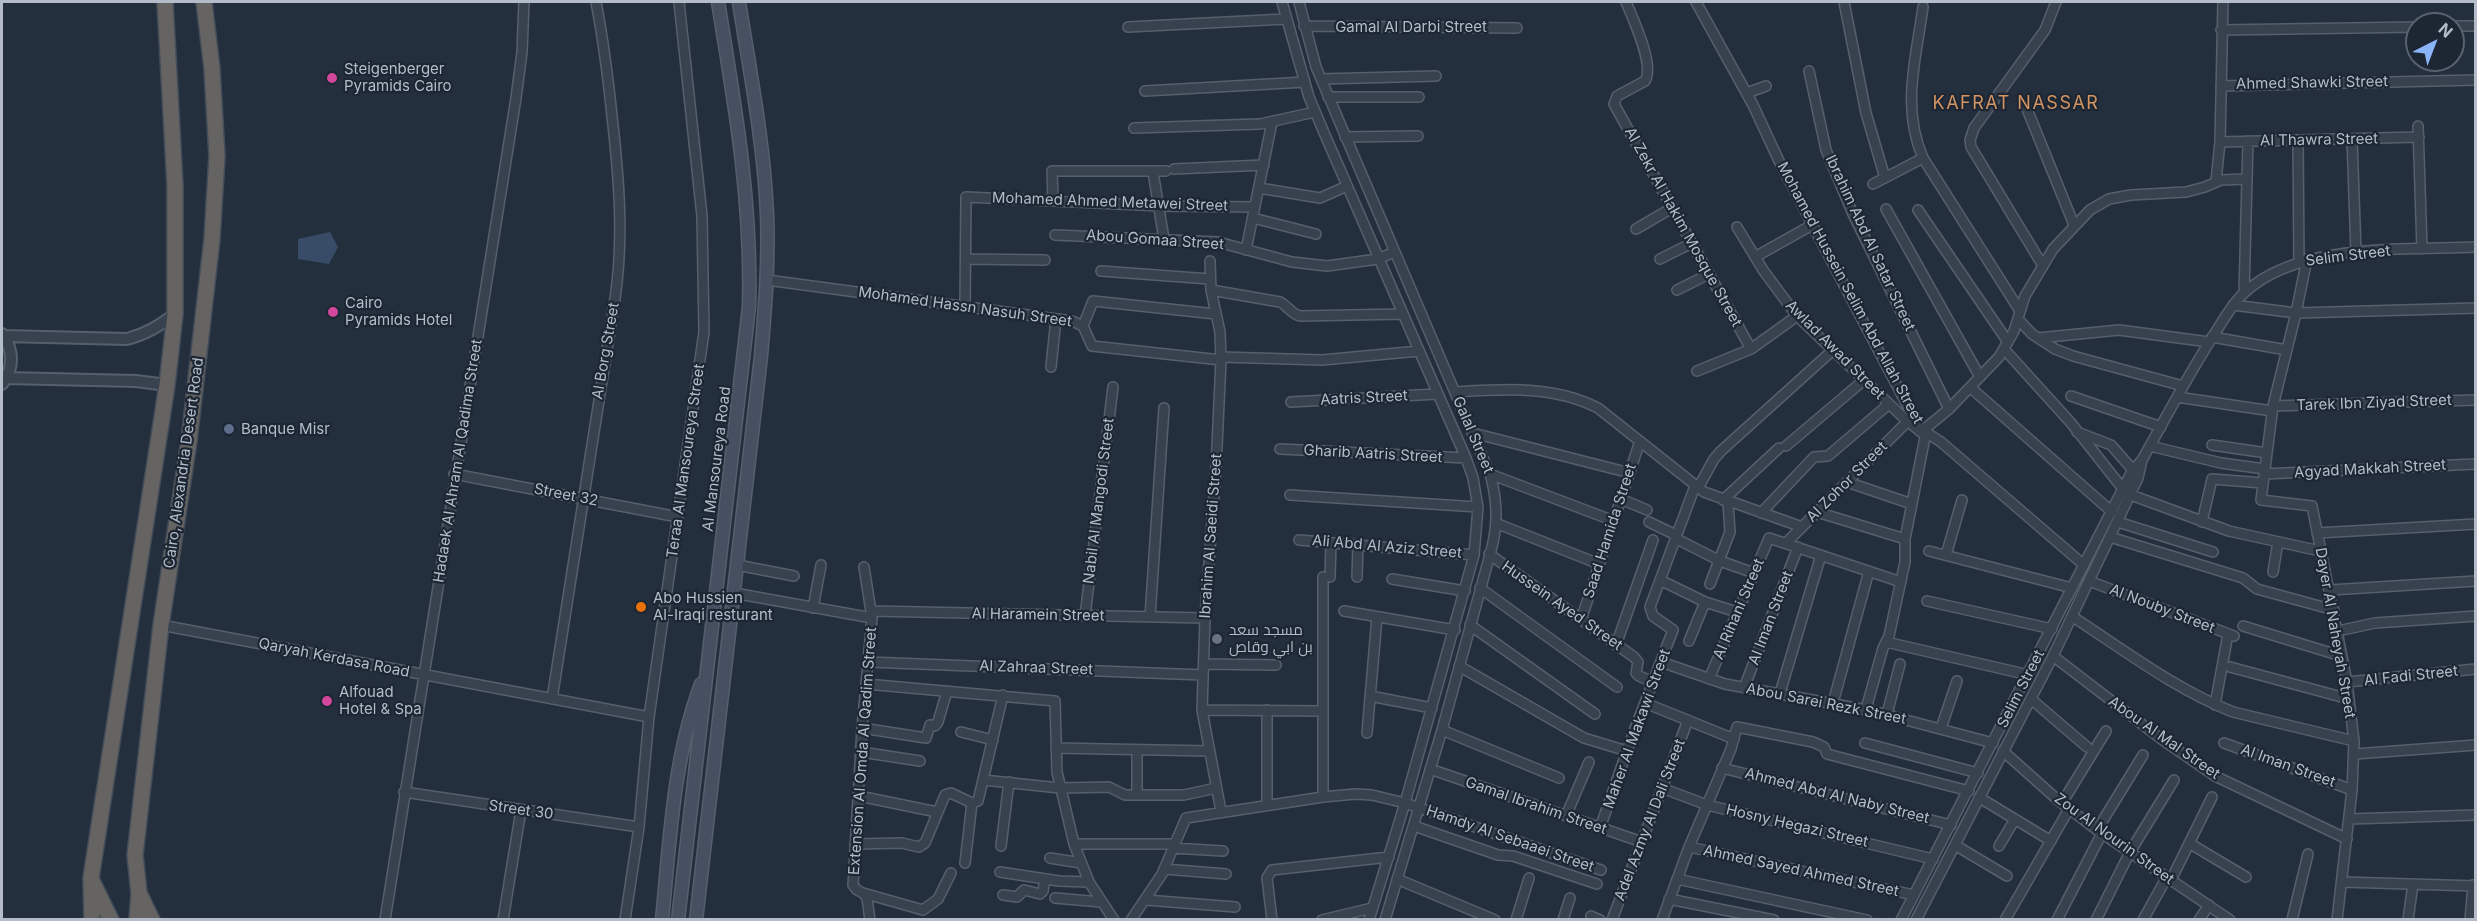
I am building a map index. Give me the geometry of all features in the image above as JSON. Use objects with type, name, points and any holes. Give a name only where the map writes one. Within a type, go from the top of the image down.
[{"type":"highway","name":"Cairo, Alexandria Desert Road","points":[[92,920],[91,878],[167,385],[175,314],[175,186],[165,2]]},
{"type":"highway","name":"Cairo, Alexandria Desert Road","points":[[152,920],[139,893],[135,855],[161,625],[189,441],[212,238],[217,156],[212,69],[204,2]]},
{"type":"highway","points":[[91,878],[111,920]]},
{"type":"highway","points":[[137,920],[139,893]]},
{"type":"main road","name":"Al Mansoureya Road","points":[[678,920],[745,350],[750,265],[746,179],[718,2]]},
{"type":"main road","name":"Al Mansoureya Road","points":[[696,920],[761,356],[767,280],[767,213],[762,152],[739,2]]},
{"type":"main road","points":[[662,920],[682,751],[693,706],[708,666]]},
{"type":"street","name":"Hadaek Al Ahram Al Qadima Street","points":[[385,920],[454,474],[516,98],[522,52],[524,2]]},
{"type":"street","name":"Al Borg Street","points":[[552,699],[616,291],[620,250],[619,185],[605,52],[596,2]]},
{"type":"street","name":"Teraa Al Mansoureya Street","points":[[625,920],[639,827],[649,717],[704,333],[702,216],[679,2]]},
{"type":"street","name":"Galal Street","points":[[1282,2],[1315,112],[1466,458],[1473,478],[1478,507],[1474,555],[1455,630],[1369,920]]},
{"type":"street","name":"Galal Street","points":[[1299,2],[1321,79],[1473,433],[1490,474],[1495,494],[1497,524],[1420,808],[1385,920]]},
{"type":"street","name":"Al Zekr Al Hakim Mosque Street","points":[[1626,2],[1641,40],[1649,72],[1645,81],[1617,96],[1614,104],[1751,349]]},
{"type":"street","name":"Mohamed Hussein Selim Abd Allah Street","points":[[1696,2],[1747,93],[1779,161],[1916,422],[2084,565]]},
{"type":"street","points":[[1844,2],[1866,113],[1885,178]]},
{"type":"street","points":[[2043,266],[1971,147],[1970,140],[1974,128],[2045,30],[2051,20],[2056,2]]},
{"type":"street","points":[[2216,181],[2220,142],[2223,2]]},
{"type":"street","points":[[1923,7],[1910,107],[1912,125],[1923,158],[2019,315],[2038,338],[2055,349],[2183,386]]},
{"type":"street","points":[[1128,27],[1286,19]]},
{"type":"street","name":"Gamal Al Darbi Street","points":[[1304,26],[1517,28]]},
{"type":"street","points":[[2221,30],[2405,27]]},
{"type":"street","name":"Ibrahim Abd Al Satar Street","points":[[1809,71],[1826,150],[1853,214],[1949,409]]},
{"type":"street","points":[[1321,79],[1436,76]]},
{"type":"street","name":"Ahmed Shawki Street","points":[[2221,86],[2475,80]]},
{"type":"street","points":[[1145,91],[1305,82]]},
{"type":"street","points":[[1747,93],[1766,86]]},
{"type":"street","points":[[1329,98],[1419,97]]},
{"type":"street","points":[[2027,109],[2074,225]]},
{"type":"street","points":[[1134,128],[1272,122],[1315,112]]},
{"type":"street","points":[[1246,250],[1272,122]]},
{"type":"street","points":[[2418,126],[2422,249]]},
{"type":"street","points":[[1345,137],[1418,136]]},
{"type":"street","name":"Al Thawra Street","points":[[2220,142],[2419,137]]},
{"type":"street","points":[[2352,139],[2356,252]]},
{"type":"street","points":[[2264,476],[2272,408],[2296,313],[2303,261],[2298,140]]},
{"type":"street","points":[[2244,293],[2248,141]]},
{"type":"street","points":[[1873,184],[1923,158]]},
{"type":"street","points":[[1053,200],[1052,171],[1153,172],[1264,165]]},
{"type":"street","points":[[1153,172],[1164,240]]},
{"type":"street","points":[[1866,709],[1889,636],[1901,582],[1905,562],[1905,539],[1925,432],[1971,388],[2006,345],[2025,296],[2053,249],[2090,210],[2109,199],[2197,190],[2216,181],[2247,179]]},
{"type":"street","points":[[1259,188],[1320,198],[1347,186]]},
{"type":"street","name":"Mohamed Ahmed Metawei Street","points":[[967,259],[966,197],[1159,206],[1255,207]]},
{"type":"street","points":[[1636,229],[1672,208]]},
{"type":"street","points":[[1886,209],[1980,377]]},
{"type":"street","points":[[1918,210],[2006,345],[2127,492],[2229,531],[2320,550]]},
{"type":"street","points":[[1253,218],[1316,234]]},
{"type":"street","points":[[1755,257],[1812,225]]},
{"type":"street","name":"Awlad Awad Street","points":[[1737,227],[1755,257],[1797,316],[1907,422],[1916,430],[1925,432]]},
{"type":"street","name":"Abou Gomaa Street","points":[[1055,235],[1218,242],[1292,262],[1327,266],[1378,259],[1394,252]]},
{"type":"street","points":[[1660,259],[1692,243]]},
{"type":"street","name":"Selim Street","points":[[1916,920],[2090,581],[2118,522],[2133,470],[2142,460],[2183,386],[2233,305],[2244,293],[2274,272],[2303,261],[2356,252],[2475,247]]},
{"type":"street","points":[[965,306],[967,259],[1045,260]]},
{"type":"street","name":"Ibrahim Al Saeidi Street","points":[[1210,261],[1211,290],[1221,358],[1205,618],[1202,710],[1221,811]]},
{"type":"street","points":[[1101,271],[1210,279]]},
{"type":"street","points":[[1677,290],[1709,274]]},
{"type":"street","name":"Mohamed Hassn Nasuh Street","points":[[767,280],[1077,323],[1083,326],[1092,346],[1221,358],[1322,360],[1419,351]]},
{"type":"street","points":[[1211,290],[1280,302],[1285,304],[1293,314],[1300,316],[1403,314]]},
{"type":"street","points":[[1083,326],[1093,301],[1216,314]]},
{"type":"street","points":[[2233,305],[2296,313],[2475,308]]},
{"type":"street","points":[[167,385],[136,381],[4,381],[11,357],[3,335],[127,339],[157,327],[175,314]]},
{"type":"street","points":[[1697,371],[1751,349],[1797,316]]},
{"type":"street","points":[[1052,367],[1056,319]]},
{"type":"street","points":[[2038,338],[2119,330],[2287,350]]},
{"type":"street","points":[[1737,612],[1705,602],[1660,580],[1696,487],[1714,459],[1833,350]]},
{"type":"street","points":[[1726,501],[1783,447],[1864,380]]},
{"type":"street","name":"Nabil Al Mangodi Street","points":[[1085,616],[1113,387]]},
{"type":"street","points":[[1971,388],[2112,512]]},
{"type":"street","points":[[1455,393],[1529,390],[1576,399],[1598,408],[1696,487],[1726,501],[1802,527]]},
{"type":"street","name":"Aatris Street","points":[[1291,402],[1437,394]]},
{"type":"street","points":[[2070,396],[2161,427]]},
{"type":"street","name":"Tarek Ibn Ziyad Street","points":[[2177,397],[2272,408],[2475,400]]},
{"type":"street","points":[[1761,513],[1814,457],[1828,456],[1889,405]]},
{"type":"street","points":[[1150,617],[1164,408]]},
{"type":"street","name":"Al Zohor Street","points":[[1786,543],[1907,422]]},
{"type":"street","points":[[2078,432],[2111,445],[2133,470]]},
{"type":"street","points":[[1473,433],[1630,473]]},
{"type":"street","name":"Saad Hamida Street","points":[[1581,620],[1640,441]]},
{"type":"street","points":[[2212,445],[2267,453]]},
{"type":"street","points":[[2150,446],[2264,476]]},
{"type":"street","name":"Gharib Aatris Street","points":[[1280,449],[1466,458]]},
{"type":"street","name":"Selim Street","points":[[1901,920],[2112,512],[2142,469],[2142,460]]},
{"type":"street","name":"Agyad Makkah Street","points":[[2264,476],[2475,464]]},
{"type":"street","name":"Street 32","points":[[454,474],[678,517]]},
{"type":"street","points":[[1490,474],[1614,521]]},
{"type":"street","points":[[2202,522],[2212,479],[2264,476]]},
{"type":"street","name":"Dayer Al Naheyah Street","points":[[2264,476],[2261,500],[2312,506],[2347,682],[2355,754],[2337,920]]},
{"type":"street","points":[[1847,482],[1912,504]]},
{"type":"street","points":[[1290,495],[1478,507]]},
{"type":"street","points":[[1621,500],[1647,510]]},
{"type":"street","points":[[1946,555],[1962,500]]},
{"type":"street","points":[[1710,584],[1730,532],[1726,501]]},
{"type":"street","points":[[1817,512],[1905,539]]},
{"type":"street","points":[[1649,522],[1720,561],[1754,573]]},
{"type":"street","points":[[2118,522],[2213,552]]},
{"type":"street","points":[[1497,524],[1599,564]]},
{"type":"street","points":[[2318,533],[2475,524]]},
{"type":"street","points":[[2110,537],[2243,578],[2258,589],[2334,610]]},
{"type":"street","name":"Al Rihani Street","points":[[1708,679],[1769,538],[1786,543]]},
{"type":"street","name":"Ali Abd Al Aziz Street","points":[[1299,540],[1474,555]]},
{"type":"street","points":[[1616,645],[1653,540]]},
{"type":"street","points":[[2273,572],[2278,542]]},
{"type":"street","points":[[1323,797],[1327,577],[1331,543]]},
{"type":"street","points":[[1786,543],[1901,582]]},
{"type":"street","points":[[1357,577],[1358,545]]},
{"type":"street","name":"Al Iman Street","points":[[1744,688],[1798,547]]},
{"type":"street","points":[[1929,551],[2073,588]]},
{"type":"street","name":"Hussein Ayed Street","points":[[1489,554],[1638,662],[1636,673],[1653,682]]},
{"type":"street","points":[[1780,693],[1821,555]]},
{"type":"street","points":[[737,565],[794,576]]},
{"type":"street","points":[[813,608],[821,565]]},
{"type":"street","name":"Extension Al Omda Al Qadim Street","points":[[863,893],[856,890],[853,885],[862,728],[872,615],[864,567]]},
{"type":"street","points":[[1833,703],[1869,571]]},
{"type":"street","points":[[1392,579],[1465,591]]},
{"type":"street","name":"Maher Al Makawi Street","points":[[1600,828],[1673,630],[1653,616],[1650,607],[1660,580]]},
{"type":"street","name":"Al Nouby Street","points":[[2090,581],[2231,635],[2215,705]]},
{"type":"street","points":[[2330,590],[2475,581]]},
{"type":"street","points":[[1480,588],[1617,687]]},
{"type":"street","name":"Al Haramein Street","points":[[734,593],[813,608],[872,615],[1205,618]]},
{"type":"street","points":[[1927,601],[2052,629]]},
{"type":"street","points":[[1689,641],[1705,602]]},
{"type":"street","points":[[1344,611],[1455,630]]},
{"type":"street","points":[[2073,616],[2188,691],[2215,705],[2233,712],[2354,741]]},
{"type":"street","points":[[2338,631],[2374,623],[2475,616]]},
{"type":"street","points":[[1367,733],[1377,617]]},
{"type":"street","name":"Qaryah Kerdasa Road","points":[[161,625],[649,717]]},
{"type":"street","points":[[1470,625],[1595,714]]},
{"type":"street","points":[[2243,626],[2341,656]]},
{"type":"street","points":[[1886,642],[2029,675]]},
{"type":"street","name":"Abou Al Mal Street","points":[[2053,656],[2151,732],[2215,776],[2347,839]]},
{"type":"street","name":"Al Zahraa Street","points":[[868,662],[1203,675]]},
{"type":"street","name":"Abou Sarei Rezk Street","points":[[1661,662],[1708,679],[1744,688],[1866,709],[1993,743]]},
{"type":"street","points":[[1204,664],[1276,665]]},
{"type":"street","points":[[1887,714],[1900,664]]},
{"type":"street","points":[[1459,666],[1584,738],[1627,751]]},
{"type":"street","points":[[2230,667],[2349,699]]},
{"type":"street","name":"Al Fadi Street","points":[[2347,682],[2475,669]]},
{"type":"street","points":[[1941,728],[1957,681]]},
{"type":"street","points":[[866,684],[1055,701],[1060,788],[1074,844],[1089,882],[1114,920]]},
{"type":"street","points":[[862,728],[926,738],[928,727],[935,726],[938,722],[947,691]]},
{"type":"street","points":[[855,844],[902,843],[919,848],[925,843],[942,799],[951,794],[972,803],[978,801],[1003,695]]},
{"type":"street","points":[[1370,696],[1432,708]]},
{"type":"street","points":[[2031,699],[2087,747]]},
{"type":"street","points":[[1645,703],[1734,739]]},
{"type":"street","points":[[1202,710],[1323,711]]},
{"type":"street","points":[[1267,710],[1267,805]]},
{"type":"street","name":"Adel Azmy Al Dali Street","points":[[1612,920],[1688,720]]},
{"type":"street","points":[[1662,920],[1689,847],[1734,739],[1737,726],[1813,742],[1824,747],[1827,754],[1969,791]]},
{"type":"street","points":[[1442,730],[1559,778]]},
{"type":"street","points":[[2005,920],[2051,841],[2066,806],[2106,731]]},
{"type":"street","points":[[960,732],[993,740]]},
{"type":"street","points":[[1865,743],[1978,773]]},
{"type":"street","name":"Al Iman Street","points":[[2224,743],[2352,790]]},
{"type":"street","points":[[2355,754],[2475,745]]},
{"type":"street","points":[[1056,748],[1209,751]]},
{"type":"street","points":[[1137,750],[1137,795]]},
{"type":"street","name":"Zou Al Nourin Street","points":[[2003,751],[2099,832],[2230,920]]},
{"type":"street","points":[[861,752],[920,761]]},
{"type":"street","points":[[2057,920],[2099,832],[2143,755]]},
{"type":"street","points":[[1566,816],[1589,762]]},
{"type":"street","name":"Ahmed Abd Al Naby Street","points":[[1722,768],[1952,825]]},
{"type":"street","name":"Gamal Ibrahim Street","points":[[1430,770],[1642,842]]},
{"type":"street","points":[[983,780],[1060,788],[1109,787],[1120,795],[1184,795],[1216,788]]},
{"type":"street","points":[[2096,920],[2130,852],[2174,780]]},
{"type":"street","points":[[1001,846],[1009,783]]},
{"type":"street","name":"Hosny Hegazi Street","points":[[1662,788],[1707,805],[1933,859]]},
{"type":"street","name":"Street 30","points":[[404,792],[639,827]]},
{"type":"street","name":"Hamdy Al Sebaaei Street","points":[[1174,846],[1184,819],[1221,811],[1355,794],[1372,795],[1405,803],[1601,870]]},
{"type":"street","points":[[859,796],[937,812]]},
{"type":"street","points":[[2143,920],[2189,843],[2212,797]]},
{"type":"street","points":[[1980,798],[2051,841]]},
{"type":"street","points":[[965,863],[972,803]]},
{"type":"street","points":[[503,920],[521,810]]},
{"type":"street","points":[[2349,819],[2475,815]]},
{"type":"street","points":[[1999,846],[2015,819]]},
{"type":"street","points":[[1414,826],[1498,855],[1513,856],[1597,884]]},
{"type":"street","points":[[2189,843],[2246,877]]},
{"type":"street","points":[[1074,844],[1174,846],[1223,851]]},
{"type":"street","points":[[1131,920],[1146,900],[1174,846]]},
{"type":"street","points":[[1955,846],[2007,876]]},
{"type":"street","name":"Ahmed Sayed Ahmed Street","points":[[1689,847],[1914,895]]},
{"type":"street","points":[[2292,920],[2308,854]]},
{"type":"street","points":[[1272,920],[1267,878],[1272,870],[1389,857]]},
{"type":"street","points":[[1050,858],[1081,863]]},
{"type":"street","points":[[1164,869],[1226,874]]},
{"type":"street","points":[[1000,872],[1045,879],[1089,882]]},
{"type":"street","points":[[863,893],[922,910],[938,899],[951,873]]},
{"type":"street","points":[[1516,920],[1529,878]]},
{"type":"street","points":[[1003,895],[1017,897],[1024,890],[1040,894],[1044,891],[1045,879]]},
{"type":"street","points":[[1397,879],[1495,920]]},
{"type":"street","points":[[1677,879],[1867,920]]},
{"type":"street","points":[[2342,882],[2474,885],[2470,920]]},
{"type":"street","points":[[2408,920],[2413,884]]},
{"type":"street","points":[[863,893],[867,898],[870,920]]},
{"type":"street","points":[[1055,898],[1101,902]]},
{"type":"street","points":[[1563,920],[1570,898]]},
{"type":"street","points":[[1669,899],[1774,920]]},
{"type":"street","points":[[1146,900],[1235,907]]},
{"type":"street","points":[[2199,920],[2209,905]]},
{"type":"street","points":[[1322,920],[1372,908]]},
{"type":"water","points":[[330,232],[338,247],[329,264],[298,259],[298,239]]},
{"type":"place","name":"Steigenberger Pyramids Cairo","points":[[332,78]]},
{"type":"place","name":"Cairo Pyramids Hotel","points":[[333,312]]},
{"type":"place","name":"Banque Misr","points":[[229,429]]},
{"type":"place","name":"Abo Hussien Al-Iraqi resturant","points":[[641,607]]},
{"type":"place","name":"مسجد سعد بن ابي وقاص","points":[[1217,639]]},
{"type":"place","name":"Alfouad Hotel & Spa","points":[[327,701]]},
{"type":"district","name":"KAFRAT NASSAR","points":[[2016,104]]}]
